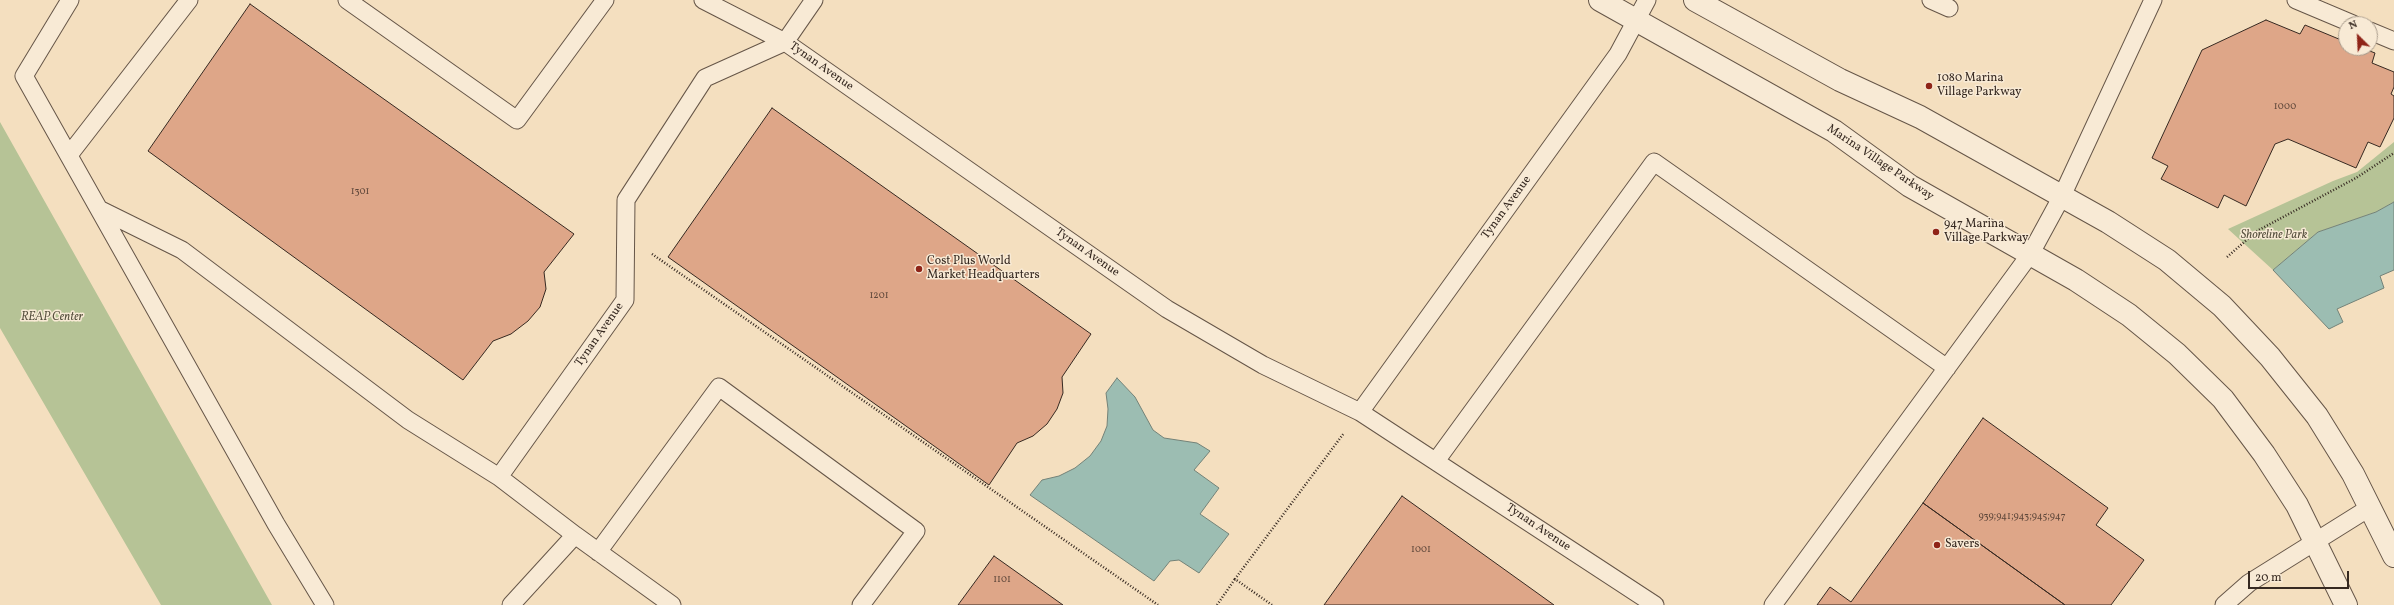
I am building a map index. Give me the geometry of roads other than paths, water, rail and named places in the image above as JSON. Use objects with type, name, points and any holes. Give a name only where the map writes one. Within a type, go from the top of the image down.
[{"type":"street","name":"Marina Village Parkway","points":[[1600,0],[1834,131],[1910,186],[2031,253],[2076,280],[2129,315],[2178,354],[2222,399],[2264,454],[2297,505],[2346,605]]},
{"type":"street","points":[[1695,0],[1840,80],[1920,117],[2108,222],[2167,260],[2222,306],[2270,357],[2317,416],[2353,474],[2394,556]]},
{"type":"lane","points":[[70,0],[24,76],[276,524],[325,605]]},
{"type":"lane","points":[[69,155],[189,0]]},
{"type":"lane","points":[[347,0],[517,120],[605,0]]},
{"type":"lane","points":[[703,0],[785,42],[814,0]]},
{"type":"lane","name":"Tynan Avenue","points":[[1360,412],[1618,54],[1647,0]]},
{"type":"lane","points":[[1931,0],[1948,8]]},
{"type":"lane","points":[[1773,605],[2031,253],[2062,196],[2153,0]]},
{"type":"lane","points":[[2296,0],[2338,18]]},
{"type":"lane","points":[[2378,34],[2394,41]]},
{"type":"lane","name":"Tynan Avenue","points":[[499,477],[625,300],[626,200],[705,78],[785,42],[1167,309],[1263,365],[1360,412],[1436,460],[1655,605]]},
{"type":"lane","points":[[1436,460],[1654,162],[1947,368]]},
{"type":"lane","points":[[99,209],[182,250],[408,420],[499,477],[575,535],[672,605]]},
{"type":"lane","points":[[598,552],[719,387],[916,531],[861,605]]},
{"type":"lane","points":[[2224,605],[2249,583],[2315,540],[2369,508]]},
{"type":"lane","points":[[510,605],[575,535]]},
{"type":"water","points":[[2394,202],[2394,270],[2380,276],[2384,288],[2337,309],[2343,322],[2329,329],[2273,270],[2318,232],[2376,212]]},
{"type":"water","points":[[1117,378],[1135,397],[1153,430],[1164,438],[1197,443],[1210,451],[1194,470],[1219,488],[1200,514],[1229,534],[1199,573],[1179,560],[1170,561],[1154,581],[1030,495],[1042,480],[1059,476],[1075,468],[1090,456],[1101,441],[1107,426],[1108,409],[1106,393]]},
{"type":"place","name":"1080 Marina Village Parkway","points":[[1929,86]]},
{"type":"place","name":"947 Marina Village Parkway","points":[[1936,232]]},
{"type":"place","name":"Cost Plus World Market Headquarters","points":[[919,269]]},
{"type":"place","name":"Savers","points":[[1937,545]]},
{"type":"park label","name":"Shoreline Park","points":[[2274,236]]},
{"type":"park label","name":"REAP Center","points":[[52,318]]}]
